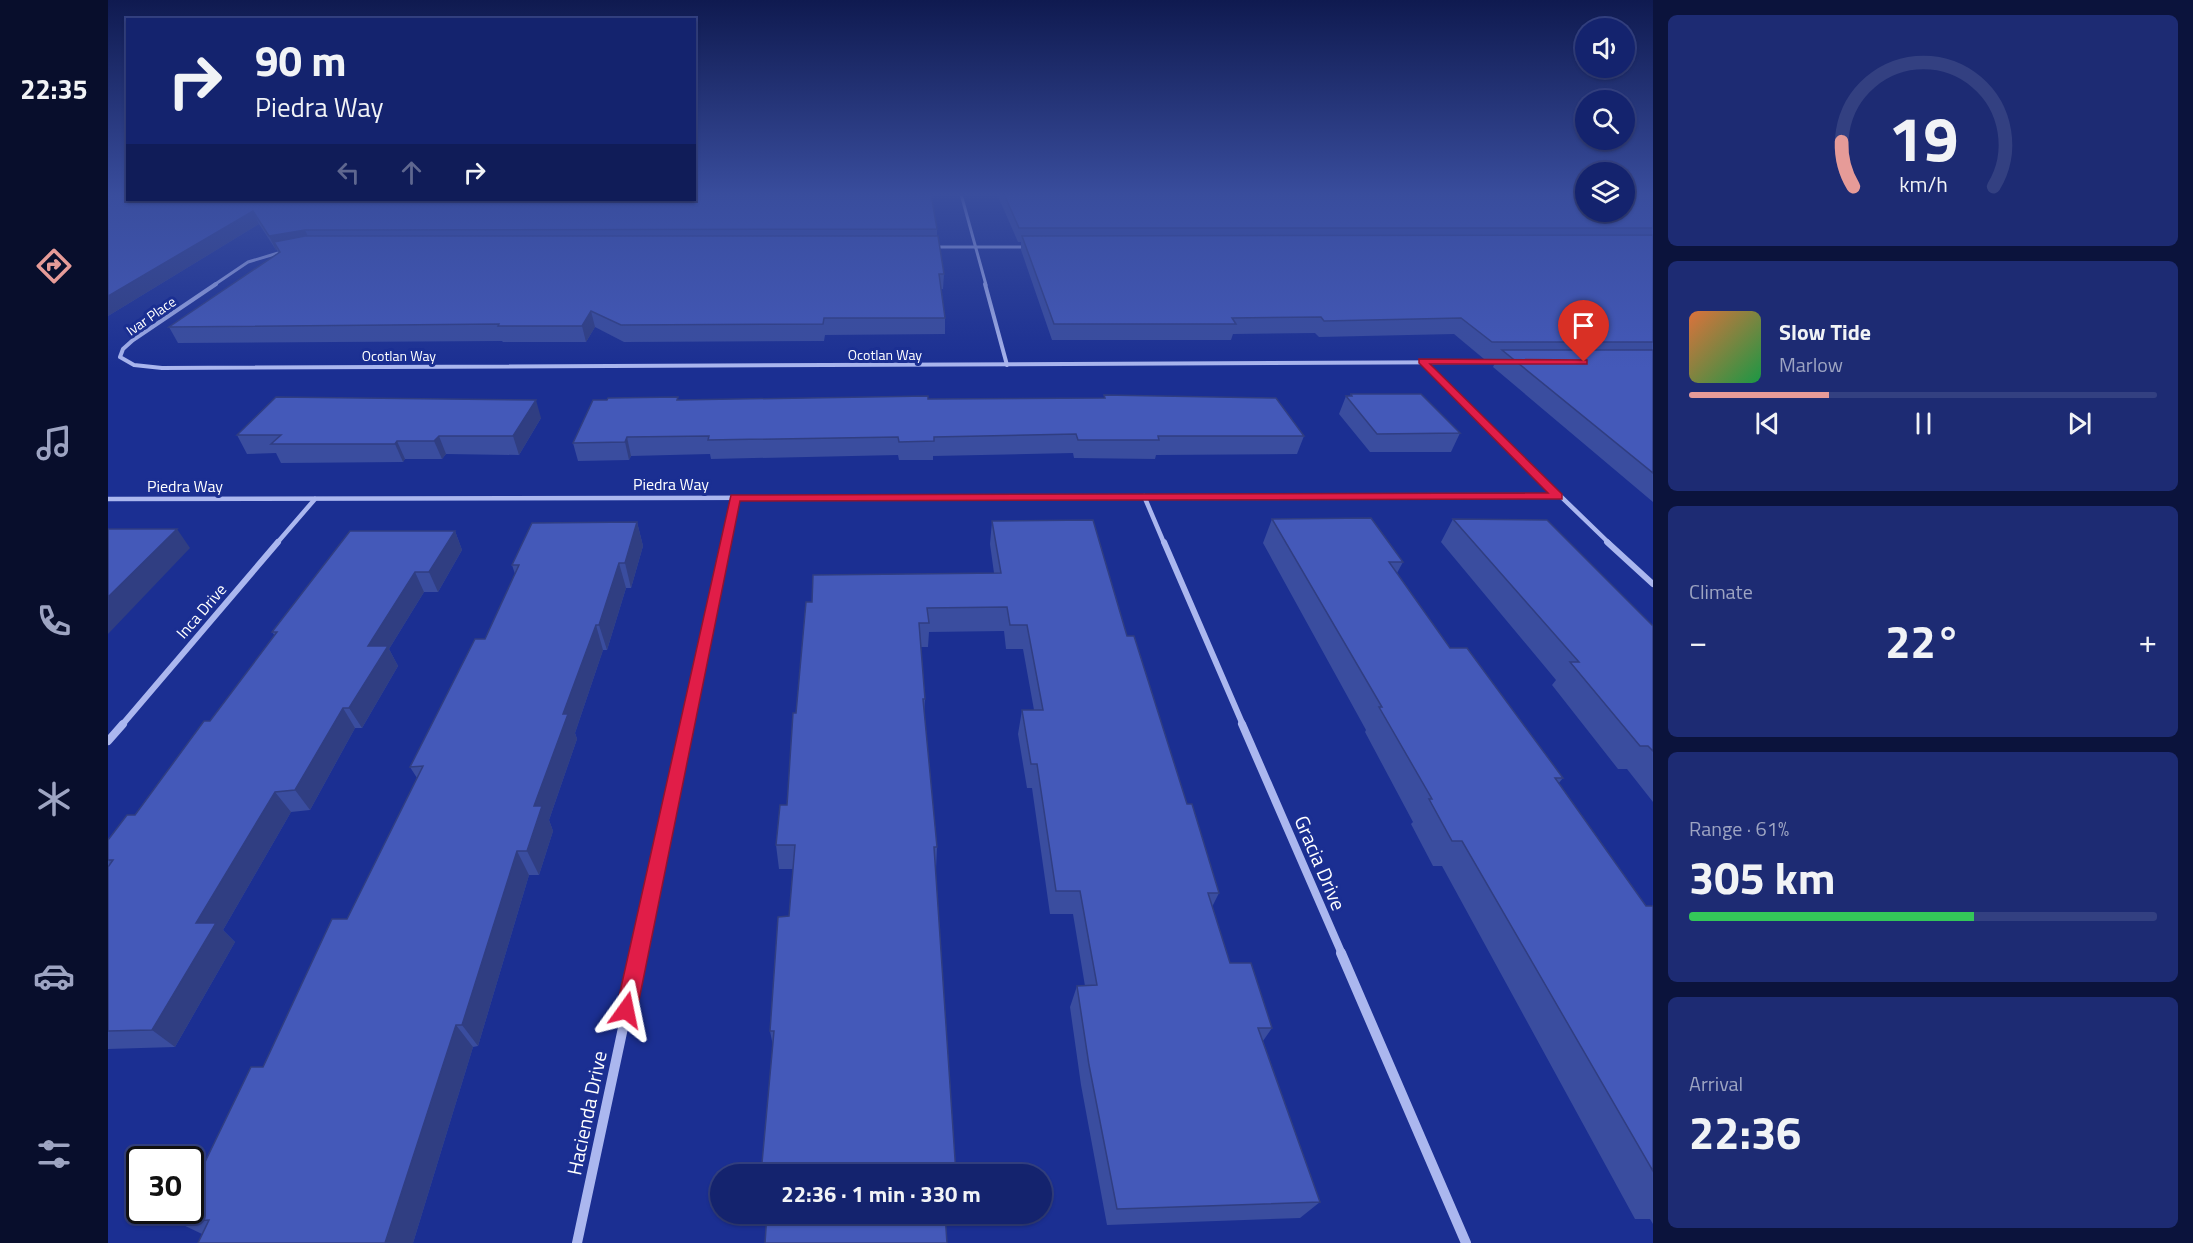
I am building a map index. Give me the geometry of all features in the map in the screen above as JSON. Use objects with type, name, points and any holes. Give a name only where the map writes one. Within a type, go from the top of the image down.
[{"type":"street","name":"Ivar Place","points":[[120,357],[123,349],[133,340],[248,262],[283,252]]},
{"type":"street","points":[[975,252],[1007,365]]},
{"type":"street","name":"Ocotlan Way","points":[[120,357],[134,365],[162,368],[1503,362]]},
{"type":"street","points":[[1422,361],[1558,496],[1653,584]]},
{"type":"street","name":"Gracia Drive","points":[[1144,496],[1466,1243]]},
{"type":"street","name":"Piedra Way","points":[[108,500],[1558,496]]},
{"type":"street","name":"Hacienda Drive","points":[[577,1243],[735,498]]},
{"type":"street","name":"Inca Drive","points":[[108,741],[315,499]]},
{"type":"building","points":[[108,252],[183,252],[108,296]]},
{"type":"building","points":[[280,252],[941,252],[944,274],[939,274],[945,318],[824,318],[823,324],[621,325],[591,311],[582,326],[498,326],[499,324],[169,327]]},
{"type":"building","points":[[1028,252],[1653,252],[1653,342],[1492,342],[1461,318],[1324,321],[1321,317],[1232,318],[1236,324],[1054,324]]},
{"type":"building","points":[[1502,350],[1653,350],[1653,473]]},
{"type":"building","points":[[1351,394],[1421,394],[1460,433],[1377,434],[1346,396],[1352,396]]},
{"type":"building","points":[[1104,395],[1276,398],[1304,436],[1158,436],[1159,440],[1078,440],[1076,434],[934,437],[934,441],[899,442],[898,437],[708,440],[709,436],[627,437],[625,442],[573,443],[593,400],[607,400],[608,398],[678,397],[677,400],[928,396],[928,399],[1105,398]]},
{"type":"building","points":[[276,397],[536,400],[513,436],[439,436],[434,441],[397,441],[395,444],[271,444],[281,435],[237,435]]},
{"type":"building","points":[[1371,518],[1403,562],[1389,562],[1450,648],[1467,648],[1563,778],[1555,778],[1646,906],[1653,906],[1653,1171],[1462,841],[1452,841],[1429,799],[1432,799],[1379,707],[1382,707],[1272,519]]},
{"type":"building","points":[[1453,519],[1547,520],[1653,626],[1653,751],[1648,746],[1640,746],[1570,662],[1579,662]]},
{"type":"building","points":[[1093,520],[1127,636],[1134,636],[1187,804],[1192,804],[1219,893],[1208,893],[1230,963],[1251,963],[1272,1028],[1258,1028],[1320,1202],[1117,1209],[1089,1065],[1077,986],[1097,985],[1080,891],[1056,891],[1037,764],[1031,764],[1022,710],[1043,710],[1027,625],[1010,625],[1007,607],[927,608],[929,623],[919,623],[925,699],[923,699],[937,847],[934,847],[955,1164],[762,1164],[774,1031],[770,1031],[778,917],[789,916],[795,845],[776,845],[780,805],[787,805],[793,713],[796,713],[806,602],[812,602],[813,575],[1001,573],[992,521]]},
{"type":"building","points":[[637,522],[625,563],[619,563],[599,625],[596,625],[563,714],[568,714],[534,806],[542,806],[527,851],[517,851],[462,1025],[456,1025],[385,1243],[198,1243],[209,1220],[204,1220],[204,1164],[251,1067],[263,1067],[332,919],[347,919],[423,766],[410,767],[475,639],[485,639],[519,565],[512,565],[532,523]]},
{"type":"building","points":[[108,529],[177,529],[108,597]]},
{"type":"building","points":[[350,531],[455,531],[429,572],[415,572],[368,646],[388,646],[349,708],[343,708],[295,790],[275,792],[196,923],[216,923],[152,1030],[108,1031],[108,867],[113,860],[108,860],[108,840],[127,815],[135,815],[204,721],[210,721],[277,632],[272,632]]},
{"type":"building","points":[[766,1224],[946,1224],[947,1243],[765,1243]]},
{"type":"route","points":[[626,1010],[735,498],[1558,496],[1422,361],[1584,362]]}]
